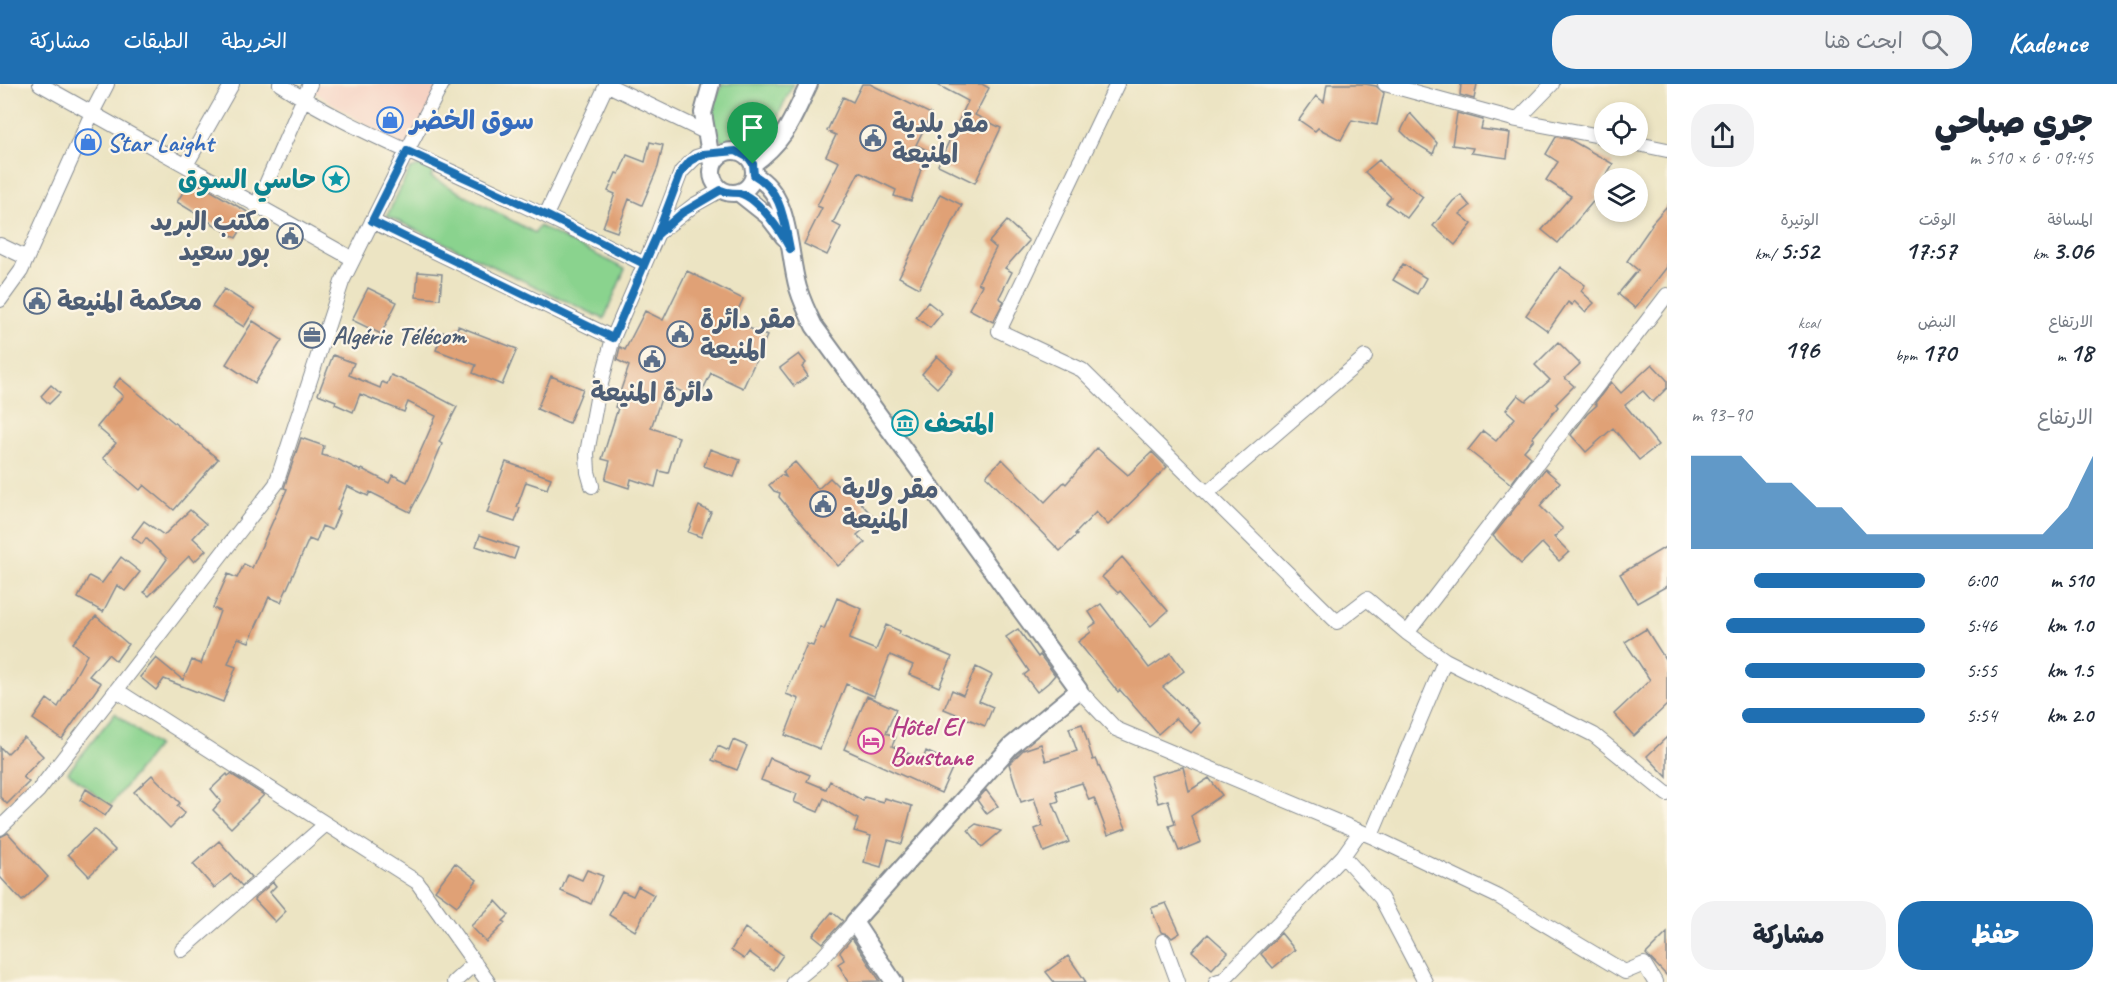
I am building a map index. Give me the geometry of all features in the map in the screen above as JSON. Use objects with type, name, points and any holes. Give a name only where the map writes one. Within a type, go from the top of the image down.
[{"type":"street","points":[[40,84],[353,259]]},
{"type":"street","points":[[0,300],[21,271],[106,84]]},
{"type":"street","points":[[186,165],[231,84]]},
{"type":"street","points":[[280,84],[303,99],[407,151],[546,215],[644,264]]},
{"type":"street","points":[[257,205],[310,84]]},
{"type":"street","points":[[0,828],[38,791],[276,484],[342,282],[442,84]]},
{"type":"street","points":[[546,215],[607,84],[705,132]]},
{"type":"street","points":[[711,84],[704,106],[705,132],[715,157],[712,179],[726,193],[738,193],[750,185],[753,170],[786,132],[809,84]]},
{"type":"street","points":[[1117,84],[999,331],[1082,370],[1336,622],[1367,599],[1407,633],[1445,660],[1594,735],[1667,794]]},
{"type":"street","points":[[1385,84],[1517,120],[1594,135]]},
{"type":"street","points":[[1517,120],[1551,84]]},
{"type":"street","points":[[1648,146],[1667,150]]},
{"type":"street","points":[[592,486],[586,453],[613,338],[681,172],[696,157],[715,157],[729,151],[743,153],[753,170],[768,184],[777,197],[798,288],[814,326],[1079,690],[1116,729],[1366,834],[1499,897],[1625,972],[1644,964],[1655,982]]},
{"type":"street","points":[[657,235],[682,213],[721,190]]},
{"type":"street","points":[[738,193],[768,216],[790,249]]},
{"type":"street","points":[[372,221],[613,338]]},
{"type":"street","points":[[0,245],[27,258]]},
{"type":"street","points":[[1407,633],[1667,295]]},
{"type":"street","points":[[1207,493],[1365,357]]},
{"type":"street","points":[[1216,982],[1224,979],[1366,834],[1445,660]]},
{"type":"street","points":[[116,690],[417,882],[488,982]]},
{"type":"street","points":[[793,982],[822,959],[1011,746],[1079,690]]},
{"type":"street","points":[[182,950],[327,824]]},
{"type":"street","points":[[1343,856],[1381,898],[1425,982]]},
{"type":"street","points":[[854,922],[894,982]]},
{"type":"street","points":[[1163,941],[1178,982]]},
{"type":"street","points":[[454,982],[475,963]]},
{"type":"shaded area","name":"سوق الخضر","points":[[311,84],[441,84],[407,151],[308,88]]},
{"type":"green space","points":[[722,84],[793,84],[767,139],[757,145],[744,147],[732,146],[722,141],[714,129],[710,115]]},
{"type":"green space","points":[[423,165],[434,168],[431,177],[535,233],[539,226],[625,269],[604,319],[387,216],[410,169]]},
{"type":"green space","points":[[115,713],[157,746],[110,806],[68,772]]},
{"type":"building","name":"مقر بلدية المنيعة","points":[[862,84],[870,84],[931,114],[916,145],[927,150],[911,201],[894,196],[896,190],[859,172],[833,223],[841,227],[827,255],[804,244],[822,208],[817,206],[839,162],[826,156],[836,135],[827,131],[843,97],[853,102]]},
{"type":"building","points":[[936,84],[982,84],[989,88],[975,115],[1001,128],[975,183],[938,165],[968,101]]},
{"type":"building","points":[[1327,84],[1376,86],[1384,93],[1377,125],[1352,120],[1341,140],[1318,128],[1315,131],[1299,120],[1316,96],[1324,102]]},
{"type":"building","points":[[1461,84],[1477,84],[1474,99],[1460,95]]},
{"type":"building","points":[[1410,113],[1437,143],[1433,154],[1410,140],[1401,131]]},
{"type":"building","points":[[1457,113],[1483,120],[1481,129],[1510,133],[1507,158],[1471,153],[1473,148],[1452,145]]},
{"type":"building","points":[[1556,137],[1569,139],[1594,153],[1594,156],[1599,156],[1613,164],[1611,168],[1594,168],[1594,201],[1558,243],[1542,230],[1571,196],[1546,180],[1558,162],[1546,154]]},
{"type":"building","points":[[650,142],[663,145],[658,167],[642,205],[629,199],[617,232],[603,227],[615,194],[608,191],[616,173],[619,174],[627,155],[645,162]]},
{"type":"building","points":[[1379,160],[1388,170],[1423,197],[1407,218],[1386,203],[1391,197],[1365,172]]},
{"type":"building","points":[[191,179],[251,214],[236,238],[177,202]]},
{"type":"building","points":[[940,194],[962,205],[919,288],[899,277]]},
{"type":"building","points":[[1461,195],[1470,206],[1460,214],[1472,224],[1455,245],[1433,226],[1453,201]]},
{"type":"building","points":[[1667,206],[1667,267],[1635,308],[1618,294],[1638,270],[1627,261],[1651,224]]},
{"type":"building","points":[[1007,221],[1029,241],[1005,268],[1012,272],[999,298],[1004,301],[993,322],[969,309],[982,285],[978,283],[996,248],[989,242]]},
{"type":"building","points":[[1403,264],[1426,278],[1417,294],[1393,280]]},
{"type":"building","points":[[1560,267],[1585,285],[1581,291],[1594,303],[1585,312],[1574,301],[1572,305],[1568,302],[1548,331],[1526,315]]},
{"type":"building","points":[[687,271],[743,299],[733,321],[767,336],[743,388],[711,373],[698,400],[666,384],[651,428],[679,437],[668,473],[659,471],[655,487],[631,479],[629,488],[605,480],[610,461],[602,459],[618,408],[615,407],[629,366],[617,360],[620,347],[625,350],[645,311],[663,320]]},
{"type":"building","points":[[418,272],[442,274],[440,299],[416,297]]},
{"type":"building","points":[[368,288],[397,302],[381,334],[352,320]]},
{"type":"building","points":[[224,289],[255,309],[244,327],[212,307]]},
{"type":"building","points":[[928,302],[942,313],[930,328],[916,317]]},
{"type":"building","points":[[253,321],[282,340],[255,383],[226,364]]},
{"type":"building","points":[[458,326],[517,349],[502,385],[473,373],[476,365],[436,350],[443,332],[454,336]]},
{"type":"building","points":[[1558,342],[1580,364],[1565,378],[1574,386],[1556,404],[1558,407],[1532,438],[1534,439],[1524,451],[1531,457],[1511,484],[1468,450],[1483,431],[1496,441],[1515,418],[1506,410],[1518,395],[1526,401],[1550,380],[1535,365]]},
{"type":"building","points":[[799,354],[806,363],[802,367],[808,376],[794,386],[780,368]]},
{"type":"building","points":[[333,355],[354,363],[349,375],[380,388],[382,382],[387,384],[391,375],[457,407],[439,442],[442,444],[427,480],[410,512],[370,492],[368,496],[347,486],[332,530],[322,526],[316,542],[309,539],[281,602],[269,597],[249,642],[238,638],[228,664],[236,667],[223,702],[164,679],[156,690],[140,677],[156,658],[183,680],[192,660],[201,664],[220,611],[213,608],[228,574],[237,578],[244,564],[252,568],[287,489],[284,488],[301,438],[324,446],[322,455],[339,460],[361,471],[362,469],[389,483],[393,475],[407,482],[436,416],[408,402],[404,412],[360,394],[353,412],[335,404],[336,401],[318,394]]},
{"type":"building","points":[[937,356],[953,370],[937,388],[922,374]]},
{"type":"building","points":[[1652,364],[1667,380],[1667,388],[1653,402],[1643,391],[1625,405],[1658,445],[1639,460],[1613,428],[1586,452],[1571,435],[1597,405],[1595,403],[1611,382],[1621,393]]},
{"type":"building","points":[[551,376],[583,389],[569,423],[537,409]]},
{"type":"building","points":[[120,378],[218,459],[174,510],[144,485],[140,490],[103,458],[116,443],[97,427],[123,396],[113,387]]},
{"type":"building","points":[[51,385],[60,393],[49,404],[41,396]]},
{"type":"building","points":[[1097,448],[1128,475],[1152,452],[1167,467],[1108,525],[1096,512],[1060,551],[986,476],[1002,459],[1045,502],[1064,482],[1066,484]]},
{"type":"building","points":[[710,449],[740,460],[734,477],[704,466]]},
{"type":"building","points":[[506,462],[551,478],[547,489],[526,482],[517,507],[520,508],[515,522],[487,513]]},
{"type":"building","name":"مقر ولاية المنيعة","points":[[795,462],[818,489],[830,478],[841,489],[845,485],[875,519],[857,535],[865,543],[838,566],[779,497],[780,493],[774,491],[769,485],[781,475],[786,477],[783,472]]},
{"type":"building","points":[[1545,469],[1560,482],[1540,506],[1563,529],[1554,537],[1569,552],[1559,561],[1542,543],[1521,564],[1493,536]]},
{"type":"building","points":[[699,506],[711,512],[701,537],[688,532]]},
{"type":"building","points":[[190,510],[206,524],[193,538],[206,550],[194,562],[189,556],[149,596],[144,592],[167,559],[146,538],[142,544],[132,537],[144,521],[164,535]]},
{"type":"building","points":[[480,535],[518,548],[514,559],[476,546]]},
{"type":"building","points":[[1667,546],[1667,586],[1637,603],[1620,574]]},
{"type":"building","points":[[121,557],[140,572],[125,591],[117,585],[103,612],[78,598],[89,576],[102,583]]},
{"type":"building","points":[[1122,557],[1168,611],[1151,626],[1120,591],[1118,593],[1102,577]]},
{"type":"building","points":[[837,598],[862,609],[849,639],[876,650],[886,625],[900,631],[899,634],[952,657],[939,687],[909,674],[913,665],[890,655],[874,696],[846,684],[820,749],[785,735],[799,699],[786,694],[807,644],[813,646],[821,627],[824,629]]},
{"type":"building","points":[[1101,604],[1149,668],[1171,653],[1184,671],[1163,687],[1200,723],[1191,733],[1176,718],[1158,734],[1120,690],[1118,692],[1078,642],[1091,632],[1089,628],[1096,623],[1089,612]]},
{"type":"building","points":[[96,616],[128,644],[116,661],[108,654],[89,676],[101,683],[62,739],[33,719],[47,699],[58,707],[87,655],[73,643]]},
{"type":"building","points":[[1018,629],[1038,657],[1040,655],[1055,675],[1037,692],[1024,675],[1029,671],[1006,637]]},
{"type":"building","points":[[1646,629],[1667,662],[1667,705],[1634,736],[1614,714],[1650,680],[1625,642]]},
{"type":"building","points":[[976,667],[992,675],[979,701],[993,707],[985,726],[944,709],[952,690],[963,695]]},
{"type":"building","name":"Hôtel El Boustane","points":[[867,696],[896,709],[886,733],[896,737],[892,746],[923,760],[926,751],[954,764],[941,793],[844,749]]},
{"type":"building","points":[[1082,724],[1093,760],[1096,759],[1126,828],[1108,835],[1094,798],[1089,800],[1082,783],[1056,791],[1059,801],[1053,803],[1069,842],[1044,852],[1035,829],[1043,826],[1034,798],[1021,802],[1009,764],[1023,750],[1041,744],[1046,761],[1077,751],[1069,728]]},
{"type":"building","points":[[24,737],[43,756],[23,777],[29,782],[7,804],[0,797],[0,747],[7,754]]},
{"type":"building","points":[[1667,737],[1667,777],[1647,756]]},
{"type":"building","points":[[733,740],[747,746],[737,770],[712,760],[718,746],[729,751]]},
{"type":"building","points":[[770,758],[810,775],[807,781],[826,789],[830,781],[863,801],[864,797],[883,802],[884,798],[912,806],[902,844],[888,840],[881,867],[864,862],[871,836],[854,831],[858,819],[824,798],[818,812],[794,802],[797,794],[761,780]]},
{"type":"building","points":[[1183,767],[1189,791],[1209,778],[1222,795],[1191,816],[1201,842],[1179,851],[1169,826],[1175,824],[1168,800],[1158,803],[1150,776]]},
{"type":"building","points":[[227,774],[228,776],[231,774],[264,795],[231,828],[213,810],[221,801],[211,789]]},
{"type":"building","points":[[152,775],[180,803],[177,806],[185,813],[170,828],[134,792]]},
{"type":"building","points":[[86,789],[112,806],[105,816],[80,800]]},
{"type":"building","points":[[986,790],[998,806],[987,814],[977,800]]},
{"type":"building","points":[[976,824],[1001,831],[982,847],[968,830]]},
{"type":"building","points":[[94,829],[115,850],[89,876],[68,854]]},
{"type":"building","points":[[8,833],[48,877],[22,901],[0,877],[0,837]]},
{"type":"building","points":[[219,841],[251,877],[242,886],[231,874],[214,888],[193,864]]},
{"type":"building","points":[[455,863],[477,880],[457,906],[435,890]]},
{"type":"building","points":[[587,870],[603,876],[591,904],[561,891],[568,874],[582,880]]},
{"type":"building","points":[[273,882],[276,886],[270,892],[286,911],[275,922],[254,899]]},
{"type":"building","points":[[638,886],[654,895],[635,931],[609,915],[622,891],[633,896]]},
{"type":"building","points":[[496,901],[509,915],[503,921],[505,923],[486,942],[471,926]]},
{"type":"building","points":[[1166,903],[1180,933],[1172,938],[1161,932],[1151,908]]},
{"type":"building","points":[[832,912],[843,921],[823,943],[813,935]]},
{"type":"building","points":[[745,928],[783,955],[773,970],[749,952],[744,959],[731,950]]},
{"type":"building","points":[[1281,933],[1295,950],[1273,968],[1261,954]]},
{"type":"building","points":[[1667,933],[1667,976],[1646,954]]},
{"type":"building","points":[[1208,934],[1228,952],[1212,969],[1192,951]]},
{"type":"building","points":[[852,938],[880,981],[849,982],[838,964],[844,960],[840,952]]},
{"type":"building","points":[[1068,956],[1086,982],[1054,982],[1046,972]]},
{"type":"place","name":"سوق الخضر","points":[[390,120]]},
{"type":"place","name":"مقر بلدية المنيعة","points":[[873,138]]},
{"type":"place","name":"Star Laight","points":[[88,142]]},
{"type":"place","name":"حاسي السوق","points":[[336,179]]},
{"type":"place","name":"مكتب البريد بور سعيد","points":[[290,236]]},
{"type":"place","name":"محكمة المنيعة","points":[[37,301]]},
{"type":"place","name":"مقر دائرة المنيعة","points":[[680,334]]},
{"type":"place","name":"Algérie Télécom","points":[[312,335]]},
{"type":"place","name":"دائرة المنيعة","points":[[652,359]]},
{"type":"place","name":"المتحف","points":[[905,423]]},
{"type":"place","name":"مقر ولاية المنيعة","points":[[823,504]]},
{"type":"place","name":"Hôtel El Boustane","points":[[871,741]]},
{"type":"route","points":[[407,151],[546,215],[644,264],[681,172],[690,161],[703,154],[736,151],[743,153],[753,164],[754,175],[768,184],[777,197],[790,249],[768,216],[738,193],[726,193],[721,190],[707,197],[682,213],[657,235],[613,338],[372,221],[407,151]]}]
